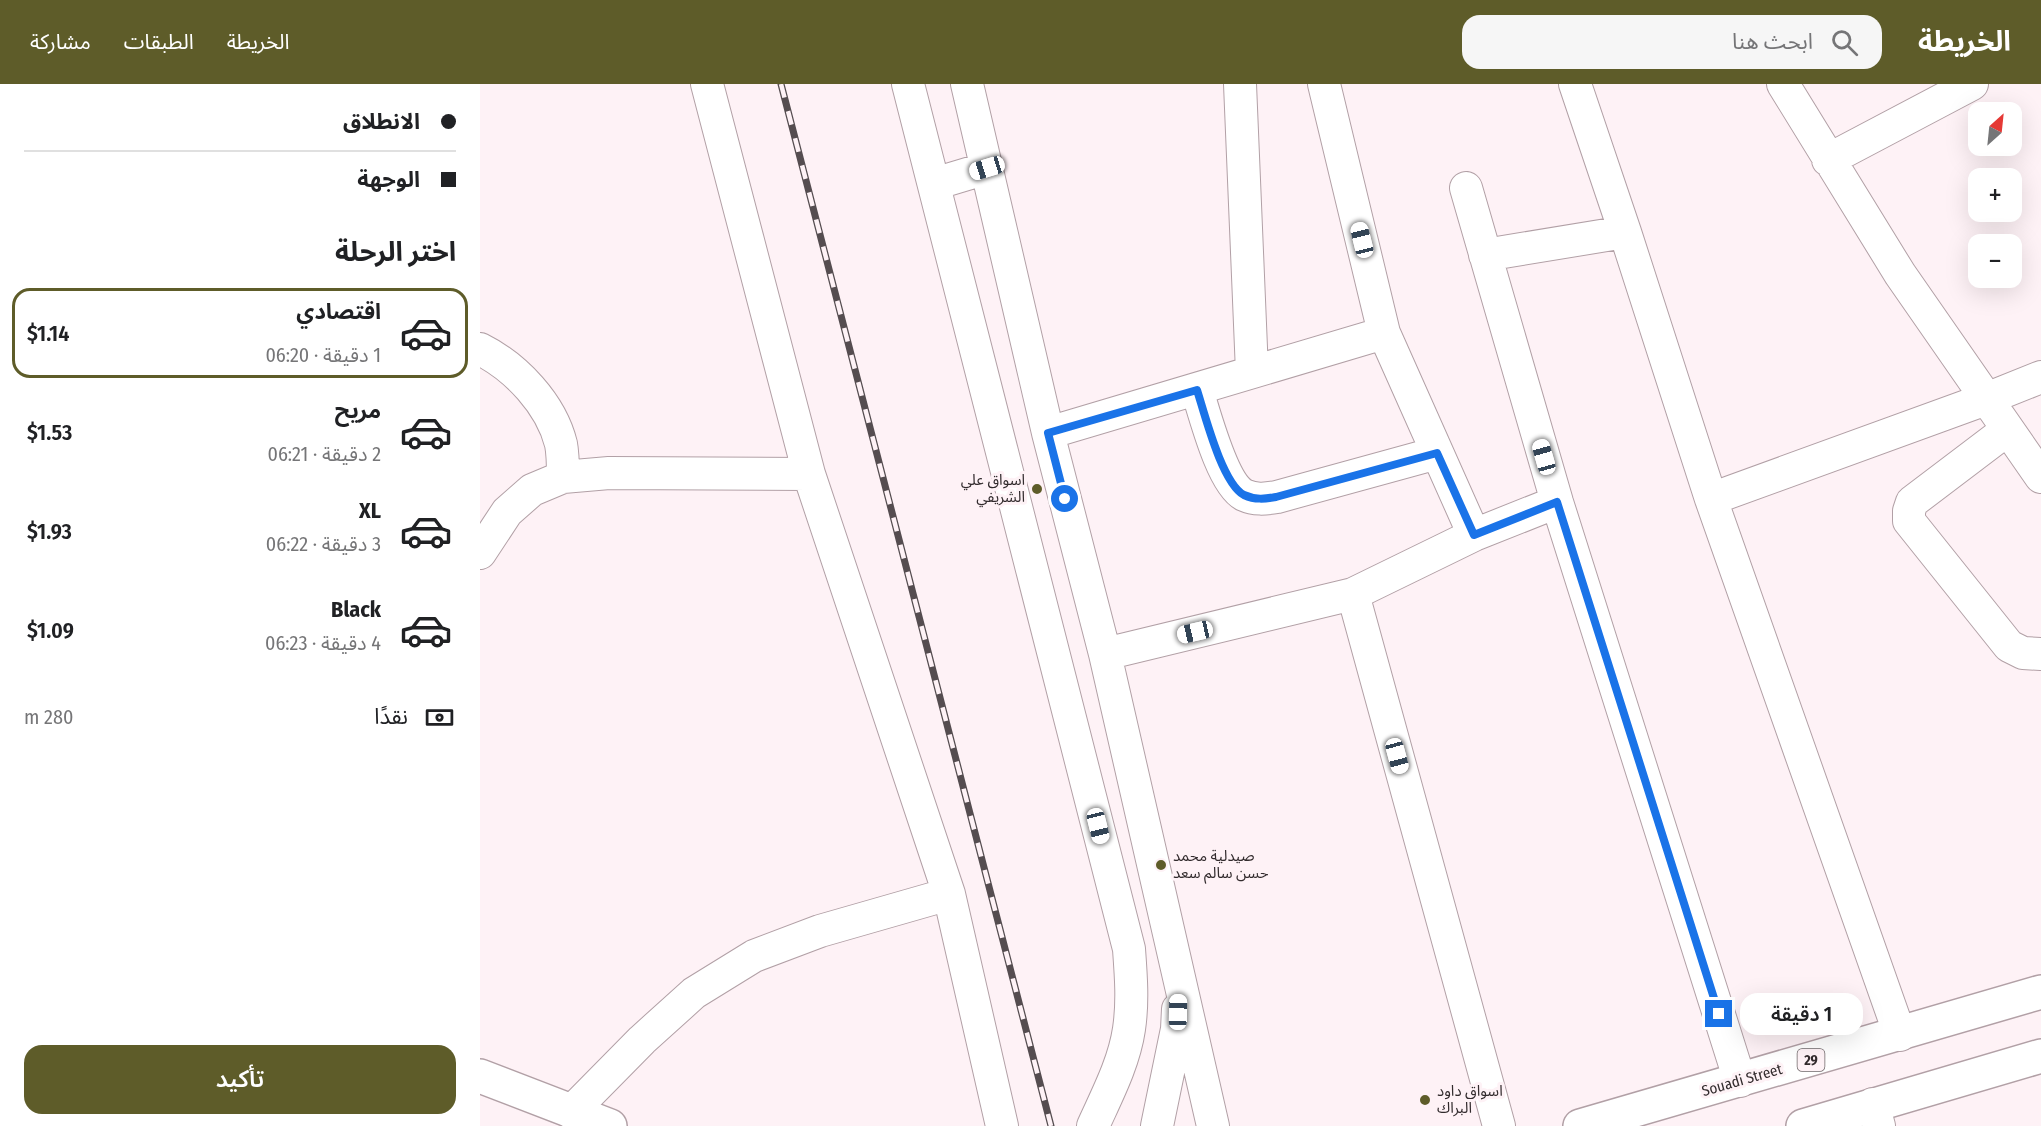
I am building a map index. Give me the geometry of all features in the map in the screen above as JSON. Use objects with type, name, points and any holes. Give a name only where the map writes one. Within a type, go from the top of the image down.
[{"type":"main road","name":"Souadi Street","points":[[1580,1126],[1900,1035],[2041,992]]},
{"type":"main road","points":[[1803,1126],[1876,1115],[2041,1056]]},
{"type":"main road","points":[[480,1076],[610,1126]]},
{"type":"street","points":[[707,84],[808,474],[949,894],[1002,1126]]},
{"type":"street","points":[[908,84],[1129,949],[1132,989],[1125,1050],[1094,1126]]},
{"type":"street","points":[[967,84],[1048,433],[1105,654],[1213,1126]]},
{"type":"street","points":[[1240,84],[1252,372]]},
{"type":"street","points":[[1324,84],[1384,333],[1474,535]]},
{"type":"street","points":[[1575,84],[1711,499],[1900,1035]]},
{"type":"street","points":[[1783,84],[1900,274],[2041,477]]},
{"type":"street","points":[[1828,160],[1972,84]]},
{"type":"street","points":[[934,184],[987,168]]},
{"type":"street","points":[[1466,188],[1557,502],[1740,1081]]},
{"type":"street","points":[[1485,255],[1625,232]]},
{"type":"street","points":[[1048,433],[1384,333]]},
{"type":"street","points":[[480,349],[492,355],[528,384],[549,415],[561,444],[563,477]]},
{"type":"street","points":[[1711,499],[1986,399],[2041,376]]},
{"type":"street","points":[[1197,390],[1231,484],[1244,495],[1260,500],[1437,453]]},
{"type":"street","points":[[2007,430],[1912,502],[1908,511],[1909,520],[2009,646],[2023,653],[2041,654]]},
{"type":"street","points":[[480,553],[507,512],[532,490],[563,477],[609,473],[808,474]]},
{"type":"street","points":[[1105,654],[1353,594],[1474,535],[1557,502]]},
{"type":"street","points":[[1353,594],[1499,1126]]},
{"type":"street","points":[[571,1112],[642,1040],[694,993],[754,956],[820,931],[949,894]]},
{"type":"street","points":[[1157,1126],[1177,1029],[1179,977]]},
{"type":"railway","points":[[781,84],[1051,1126]]},
{"type":"place","name":"اسواق علي الشريفي","points":[[1037,489]]},
{"type":"place","name":"صيدلية محمد حسن سالم سعد","points":[[1161,865]]},
{"type":"place","name":"اسواق داود البراك","points":[[1425,1100]]},
{"type":"route","points":[[1065,499],[1048,433],[1197,390],[1231,484],[1244,495],[1260,500],[1437,453],[1474,535],[1557,502],[1719,1014]]}]
